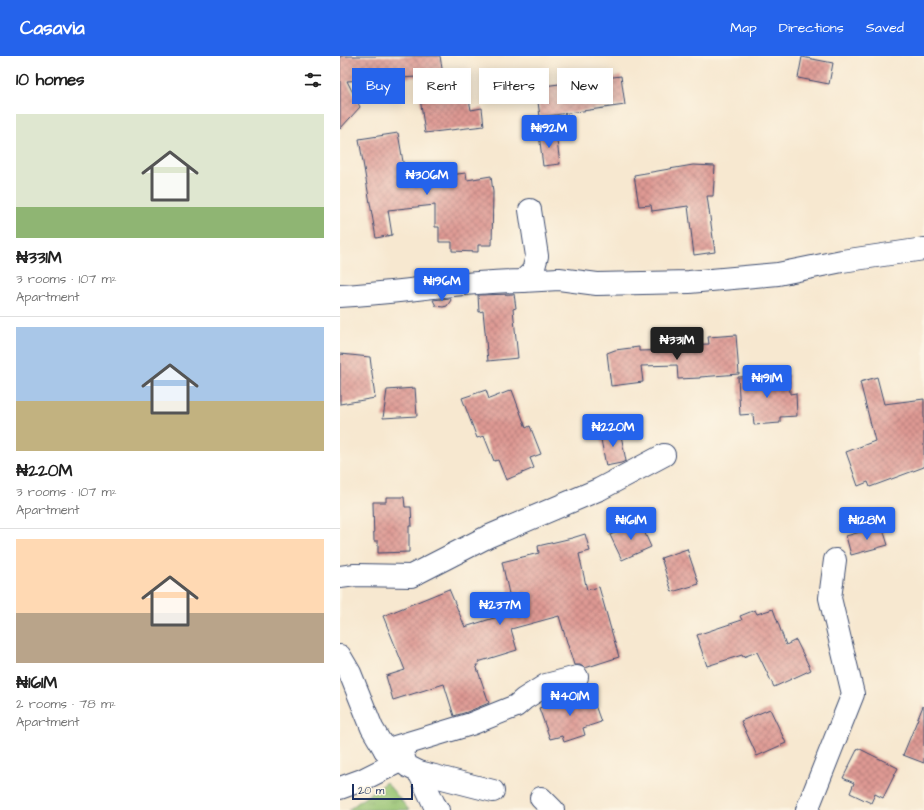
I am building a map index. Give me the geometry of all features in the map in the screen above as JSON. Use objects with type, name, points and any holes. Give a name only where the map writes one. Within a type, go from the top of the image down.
[{"type":"street","points":[[523,281],[533,271],[537,256],[530,210]]},
{"type":"street","points":[[340,296],[505,281],[559,279],[597,284],[689,282],[778,274],[842,261],[924,249]]},
{"type":"street","points":[[340,577],[411,576],[487,537],[600,489],[664,455]]},
{"type":"street","points":[[807,810],[853,694],[830,598],[835,560]]},
{"type":"street","points":[[340,656],[350,673],[372,728],[403,760],[438,810]]},
{"type":"street","points":[[340,788],[362,780],[478,722],[516,706],[546,684],[577,677]]},
{"type":"street","points":[[403,760],[493,791]]},
{"type":"green space","points":[[386,782],[409,810],[348,810]]},
{"type":"building","points":[[340,56],[440,56],[442,68],[413,68],[413,77],[405,78],[405,68],[352,68],[352,81],[347,81],[352,91],[352,104],[358,104],[360,107],[340,129]]},
{"type":"building","points":[[802,57],[833,63],[829,84],[798,78]]},
{"type":"building","points":[[621,76],[625,105],[540,117],[538,104],[549,104],[549,85],[557,84],[557,104],[613,104],[613,77]]},
{"type":"building","points":[[421,104],[470,104],[471,110],[482,108],[484,126],[425,133]]},
{"type":"building","points":[[398,133],[406,179],[440,178],[440,176],[466,173],[467,180],[491,176],[493,192],[492,245],[478,245],[478,252],[452,251],[452,242],[439,242],[439,227],[435,227],[435,205],[388,210],[392,235],[376,238],[359,139]]},
{"type":"building","points":[[556,133],[560,164],[543,166],[539,134]]},
{"type":"building","points":[[693,165],[715,166],[713,196],[707,196],[715,252],[694,255],[688,206],[652,211],[651,205],[639,206],[634,175]]},
{"type":"building","points":[[514,294],[516,308],[513,309],[518,358],[488,361],[483,311],[479,312],[478,295]]},
{"type":"building","points":[[450,298],[451,300],[447,306],[443,307],[436,306],[433,300]]},
{"type":"building","points":[[736,335],[739,374],[678,379],[677,365],[641,366],[643,382],[611,386],[607,353],[615,350],[639,347],[639,351],[678,350],[678,345],[709,344],[708,337]]},
{"type":"building","points":[[340,354],[370,357],[375,398],[340,404]]},
{"type":"building","points":[[789,375],[790,394],[796,393],[797,416],[780,417],[780,423],[754,425],[753,414],[740,415],[738,377]]},
{"type":"building","points":[[877,377],[884,404],[924,399],[924,467],[870,487],[868,482],[858,486],[846,452],[875,441],[860,382]]},
{"type":"building","points":[[415,388],[417,416],[383,418],[387,390]]},
{"type":"building","points":[[486,390],[489,399],[512,390],[526,428],[530,426],[541,454],[530,458],[534,468],[506,480],[498,460],[494,461],[484,436],[477,438],[462,398]]},
{"type":"building","points":[[620,430],[626,461],[606,466],[600,434]]},
{"type":"building","points":[[386,497],[404,497],[405,507],[411,507],[412,526],[409,526],[409,552],[378,553],[378,541],[374,541],[373,502],[386,502]]},
{"type":"building","points":[[640,522],[651,547],[622,560],[610,535]]},
{"type":"building","points":[[882,526],[888,545],[851,555],[846,536]]},
{"type":"building","points":[[585,534],[590,551],[579,554],[587,590],[599,587],[619,657],[585,668],[580,665],[574,665],[559,616],[511,629],[517,650],[478,662],[479,665],[476,665],[489,703],[454,716],[444,684],[393,700],[386,676],[405,670],[383,616],[449,589],[465,627],[513,612],[502,562],[539,553],[538,546]]},
{"type":"building","points":[[687,549],[699,584],[672,592],[661,558]]},
{"type":"building","points":[[773,609],[786,645],[796,640],[811,670],[774,687],[757,652],[707,666],[697,635],[742,620],[740,616],[755,610],[757,614]]},
{"type":"building","points":[[590,691],[601,722],[583,728],[585,735],[564,742],[562,736],[550,739],[539,708]]},
{"type":"building","points":[[924,706],[924,763],[903,755]]},
{"type":"building","points":[[770,709],[786,743],[757,756],[741,721]]},
{"type":"building","points":[[858,748],[898,768],[883,798],[875,794],[871,803],[850,793],[854,783],[843,778]]}]
